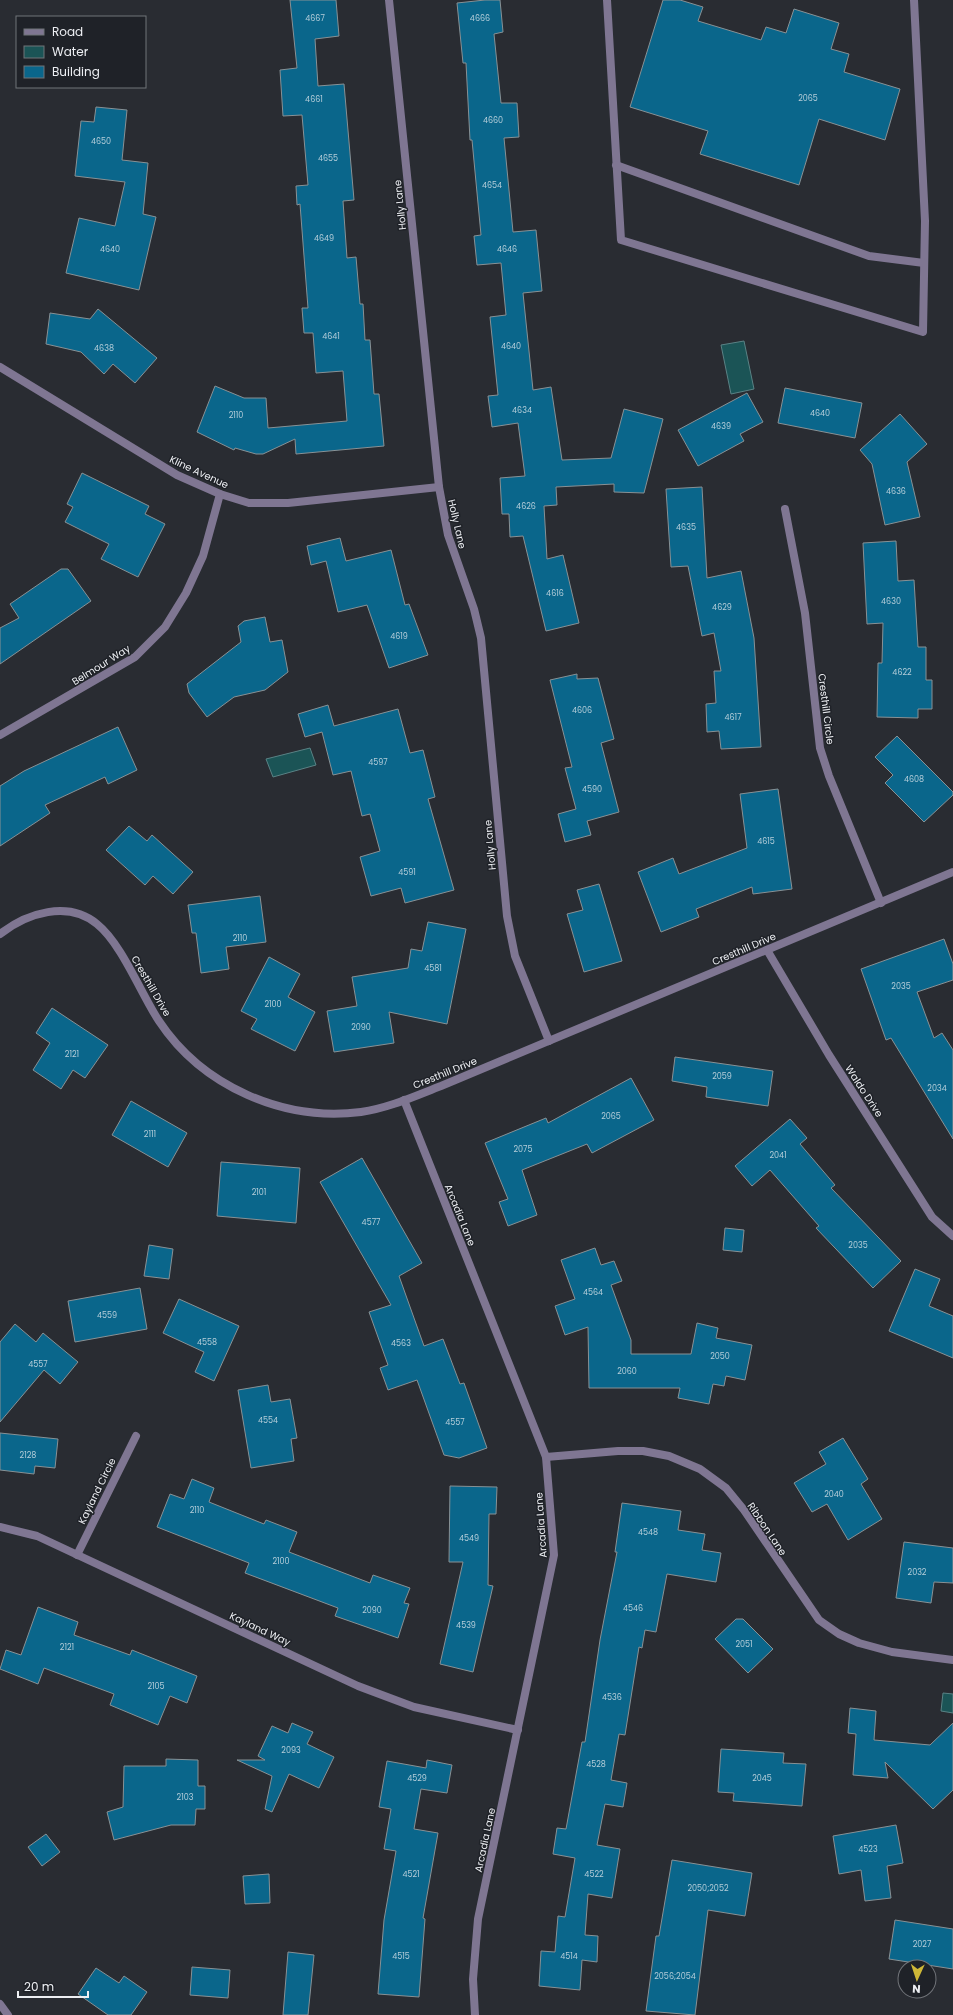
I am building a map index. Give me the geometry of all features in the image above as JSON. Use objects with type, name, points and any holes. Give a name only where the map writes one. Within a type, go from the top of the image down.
[{"type":"street","name":"Holly Lane","points":[[389,0],[439,487],[448,534],[474,609],[481,638],[507,916],[511,944],[550,1041]]},
{"type":"street","points":[[607,0],[621,240],[923,332],[925,221],[914,0]]},
{"type":"street","points":[[616,165],[868,256],[924,263]]},
{"type":"street","name":"Kline Avenue","points":[[0,367],[177,475],[220,494],[249,503],[288,503],[439,487]]},
{"type":"street","name":"Belmour Way","points":[[0,735],[135,657],[165,627],[186,593],[203,556],[220,494]]},
{"type":"street","name":"Cresthill Circle","points":[[785,509],[805,613],[820,748],[829,776],[881,903]]},
{"type":"street","name":"Cresthill Drive","points":[[0,934],[22,919],[47,912],[75,913],[98,925],[115,946],[156,1017],[175,1042],[206,1070],[248,1096],[283,1107],[324,1114],[362,1112],[404,1100],[550,1041],[953,872]]},
{"type":"street","name":"Waldo Drive","points":[[767,950],[829,1055],[932,1217],[953,1236]]},
{"type":"street","name":"Arcadia Lane","points":[[404,1100],[546,1457],[554,1555],[478,1919],[473,1979],[475,2015]]},
{"type":"street","name":"Kayland Circle","points":[[77,1555],[136,1436]]},
{"type":"street","name":"Ribbon Lane","points":[[546,1457],[618,1451],[643,1451],[670,1456],[700,1469],[726,1488],[744,1510],[819,1620],[839,1634],[859,1643],[892,1652],[953,1660]]},
{"type":"street","name":"Kayland Way","points":[[0,1527],[37,1536],[358,1686],[414,1707],[518,1730]]},
{"type":"street","points":[[0,2004],[8,2015]]},
{"type":"water","points":[[744,341],[754,389],[731,394],[721,345]]},
{"type":"water","points":[[310,748],[316,765],[273,777],[266,759]]},
{"type":"water","points":[[943,1693],[953,1694],[953,1713],[941,1711]]},
{"type":"building","points":[[290,0],[336,0],[339,36],[315,39],[318,86],[344,84],[354,200],[343,201],[347,258],[356,257],[360,304],[363,304],[365,340],[370,340],[374,394],[379,394],[384,446],[296,454],[295,439],[263,454],[256,454],[235,448],[234,450],[197,432],[215,386],[244,398],[266,398],[268,428],[347,421],[343,371],[316,373],[313,333],[304,333],[302,308],[308,308],[300,204],[297,205],[296,186],[308,185],[302,115],[283,116],[280,70],[297,68]]},
{"type":"building","points":[[500,0],[503,32],[494,34],[501,103],[517,103],[519,137],[504,138],[513,232],[536,230],[542,291],[523,293],[533,390],[551,387],[562,460],[611,458],[624,409],[663,419],[644,493],[614,492],[614,484],[556,487],[557,505],[544,506],[547,559],[563,555],[579,623],[546,631],[523,536],[510,537],[509,514],[502,514],[500,478],[525,476],[518,423],[492,427],[488,396],[498,395],[490,317],[506,315],[501,263],[477,265],[474,236],[481,235],[472,140],[470,140],[466,63],[463,63],[457,3]]},
{"type":"building","points":[[663,0],[680,0],[703,7],[698,21],[761,40],[766,27],[786,33],[794,9],[839,23],[831,49],[849,54],[844,72],[900,89],[885,140],[819,119],[799,185],[700,154],[708,131],[630,107]]},
{"type":"building","points":[[96,107],[127,110],[122,160],[148,163],[143,214],[156,217],[139,290],[66,273],[79,218],[115,226],[125,182],[75,176],[81,121],[94,122]]},
{"type":"building","points":[[98,309],[157,358],[135,383],[113,364],[104,374],[81,352],[46,344],[50,313],[90,319]]},
{"type":"building","points":[[785,388],[862,403],[855,438],[778,423]]},
{"type":"building","points":[[747,393],[763,422],[740,434],[744,441],[698,466],[678,430]]},
{"type":"building","points":[[900,414],[927,444],[907,462],[920,517],[885,525],[872,464],[860,450]]},
{"type":"building","points":[[82,473],[149,506],[145,514],[165,524],[138,577],[101,559],[109,544],[65,522],[73,507],[67,504]]},
{"type":"building","points":[[702,487],[707,578],[741,571],[754,638],[761,747],[721,749],[719,731],[707,732],[706,704],[716,703],[714,671],[721,671],[714,633],[702,636],[688,566],[671,567],[666,489]]},
{"type":"building","points":[[340,538],[346,561],[391,550],[405,605],[409,604],[428,655],[389,668],[367,605],[338,612],[326,561],[311,565],[307,546]]},
{"type":"building","points":[[896,541],[898,581],[914,580],[918,647],[926,647],[926,680],[932,680],[932,709],[918,709],[918,718],[877,717],[878,663],[882,663],[883,623],[867,624],[863,543]]},
{"type":"building","points":[[61,569],[68,569],[91,601],[0,664],[0,628],[19,618],[10,604]]},
{"type":"building","points":[[265,617],[270,642],[282,640],[288,672],[265,690],[234,697],[207,717],[189,693],[187,684],[241,642],[238,626],[244,621]]},
{"type":"building","points":[[577,674],[577,679],[598,678],[614,739],[601,743],[619,812],[587,821],[591,835],[565,842],[558,814],[576,809],[565,768],[572,767],[550,680]]},
{"type":"building","points":[[328,705],[334,726],[398,709],[410,753],[423,750],[435,797],[428,799],[454,890],[405,903],[401,888],[371,896],[360,857],[380,851],[370,814],[362,816],[351,771],[333,775],[322,732],[305,737],[298,714]]},
{"type":"building","points":[[118,727],[137,770],[108,784],[105,777],[45,805],[50,813],[0,846],[0,786],[24,771]]},
{"type":"building","points":[[897,736],[953,792],[953,795],[924,822],[885,783],[893,775],[875,757]]},
{"type":"building","points":[[778,789],[792,889],[753,894],[752,887],[696,909],[699,917],[661,932],[638,872],[673,858],[679,874],[747,848],[740,794]]},
{"type":"building","points":[[129,826],[147,841],[152,835],[193,872],[173,894],[153,876],[145,885],[106,850]]},
{"type":"building","points":[[599,884],[622,961],[584,972],[567,914],[583,910],[577,890]]},
{"type":"building","points":[[260,896],[266,942],[226,947],[229,969],[201,973],[196,933],[192,933],[188,905]]},
{"type":"building","points":[[428,922],[466,929],[447,1024],[389,1012],[394,1043],[334,1052],[327,1011],[357,1006],[352,977],[408,968],[411,949],[422,951]]},
{"type":"building","points":[[944,939],[953,964],[953,980],[917,992],[934,1038],[942,1033],[953,1050],[953,1139],[891,1038],[886,1040],[861,969]]},
{"type":"building","points":[[269,957],[300,974],[288,997],[315,1012],[295,1051],[251,1029],[257,1019],[241,1011]]},
{"type":"building","points":[[52,1008],[108,1045],[85,1078],[73,1070],[61,1089],[33,1070],[50,1043],[36,1033]]},
{"type":"building","points":[[675,1057],[773,1071],[768,1106],[706,1097],[707,1087],[672,1081]]},
{"type":"building","points":[[631,1078],[654,1120],[592,1153],[587,1144],[522,1170],[537,1215],[508,1226],[499,1202],[508,1199],[485,1143],[546,1118],[548,1123]]},
{"type":"building","points":[[131,1101],[187,1133],[168,1167],[112,1135]]},
{"type":"building","points":[[790,1119],[807,1138],[800,1144],[835,1185],[831,1188],[901,1261],[873,1288],[816,1228],[819,1226],[770,1170],[752,1186],[735,1166]]},
{"type":"building","points":[[362,1158],[422,1263],[399,1276],[424,1346],[443,1339],[460,1384],[464,1383],[487,1448],[459,1458],[444,1455],[417,1380],[388,1390],[380,1368],[388,1365],[369,1312],[391,1305],[320,1182]]},
{"type":"building","points":[[221,1162],[300,1168],[296,1223],[217,1216]]},
{"type":"building","points":[[725,1228],[744,1230],[742,1252],[723,1250]]},
{"type":"building","points":[[149,1245],[173,1249],[169,1279],[144,1276]]},
{"type":"building","points":[[595,1248],[601,1265],[614,1261],[622,1281],[611,1285],[631,1340],[631,1354],[691,1354],[697,1323],[718,1328],[716,1338],[752,1345],[745,1380],[726,1376],[724,1386],[713,1384],[709,1404],[678,1398],[680,1388],[589,1388],[588,1327],[565,1335],[555,1306],[575,1299],[561,1260]]},
{"type":"building","points":[[915,1269],[940,1279],[929,1306],[953,1316],[953,1358],[889,1331]]},
{"type":"building","points":[[140,1288],[147,1329],[75,1342],[68,1301]]},
{"type":"building","points":[[179,1299],[239,1326],[214,1381],[195,1372],[204,1352],[163,1333]]},
{"type":"building","points":[[15,1324],[36,1342],[43,1333],[78,1362],[60,1384],[44,1370],[0,1422],[0,1342]]},
{"type":"building","points":[[268,1385],[271,1402],[290,1399],[297,1438],[291,1439],[294,1461],[251,1468],[238,1390]]},
{"type":"building","points":[[0,1433],[58,1439],[55,1468],[35,1466],[34,1474],[0,1470]]},
{"type":"building","points":[[843,1438],[868,1479],[861,1484],[882,1519],[848,1540],[827,1504],[812,1512],[794,1483],[826,1464],[819,1452]]},
{"type":"building","points":[[192,1479],[214,1488],[209,1502],[264,1524],[266,1520],[297,1532],[289,1552],[370,1583],[373,1575],[410,1588],[404,1603],[409,1604],[398,1638],[335,1616],[338,1608],[245,1573],[249,1563],[157,1527],[170,1494],[184,1499]]},
{"type":"building","points":[[450,1486],[497,1487],[496,1514],[489,1514],[488,1585],[493,1586],[473,1672],[440,1664],[463,1562],[449,1562]]},
{"type":"building","points":[[622,1503],[681,1511],[678,1530],[705,1534],[702,1550],[721,1553],[716,1582],[667,1574],[656,1632],[645,1630],[642,1648],[639,1647],[625,1735],[619,1734],[611,1780],[627,1783],[623,1807],[605,1804],[597,1845],[620,1849],[612,1898],[588,1894],[585,1935],[598,1936],[597,1962],[582,1960],[580,1990],[539,1986],[541,1951],[555,1952],[558,1916],[565,1917],[575,1858],[553,1854],[557,1828],[566,1829],[582,1742],[585,1742],[600,1640],[617,1552],[615,1552]]},
{"type":"building","points":[[904,1542],[953,1548],[953,1583],[934,1582],[931,1603],[896,1598]]},
{"type":"building","points":[[38,1607],[78,1622],[74,1635],[130,1655],[132,1650],[197,1676],[187,1703],[170,1696],[158,1725],[110,1705],[114,1694],[44,1668],[38,1684],[0,1669],[6,1650],[21,1655]]},
{"type":"building","points":[[736,1619],[743,1619],[773,1649],[748,1673],[715,1639]]},
{"type":"building","points":[[850,1708],[876,1711],[874,1740],[930,1745],[953,1723],[953,1790],[933,1809],[885,1762],[888,1778],[853,1775],[856,1734],[848,1733]]},
{"type":"building","points":[[292,1723],[313,1732],[307,1744],[334,1757],[319,1788],[289,1774],[272,1812],[265,1809],[272,1776],[237,1760],[265,1760],[258,1756],[272,1726],[288,1733]]},
{"type":"building","points":[[721,1749],[784,1753],[783,1763],[806,1764],[802,1806],[733,1801],[734,1793],[718,1792]]},
{"type":"building","points":[[166,1759],[198,1760],[198,1786],[205,1786],[205,1809],[196,1809],[195,1825],[171,1825],[114,1840],[107,1812],[123,1807],[124,1766],[166,1766]]},
{"type":"building","points":[[427,1760],[452,1765],[447,1793],[421,1789],[414,1829],[438,1833],[423,1918],[425,1919],[419,1997],[378,1994],[384,1920],[396,1851],[384,1849],[391,1809],[379,1807],[387,1761],[426,1768]]},
{"type":"building","points":[[896,1825],[903,1863],[887,1866],[891,1898],[865,1901],[861,1870],[839,1874],[833,1836]]},
{"type":"building","points":[[46,1834],[60,1852],[42,1866],[28,1847]]},
{"type":"building","points":[[672,1860],[752,1873],[745,1916],[708,1910],[695,2015],[646,2011],[656,1936],[659,1936]]},
{"type":"building","points":[[269,1874],[270,1903],[245,1904],[243,1876]]},
{"type":"building","points":[[895,1920],[953,1929],[953,1969],[937,1966],[937,1959],[897,1959],[897,1960],[889,1959]]},
{"type":"building","points":[[288,1952],[314,1955],[308,2015],[283,2015]]},
{"type":"building","points":[[192,1967],[230,1970],[228,1998],[190,1995]]},
{"type":"building","points":[[96,1968],[119,1983],[124,1976],[147,1992],[131,2015],[108,2015],[78,1994]]}]
